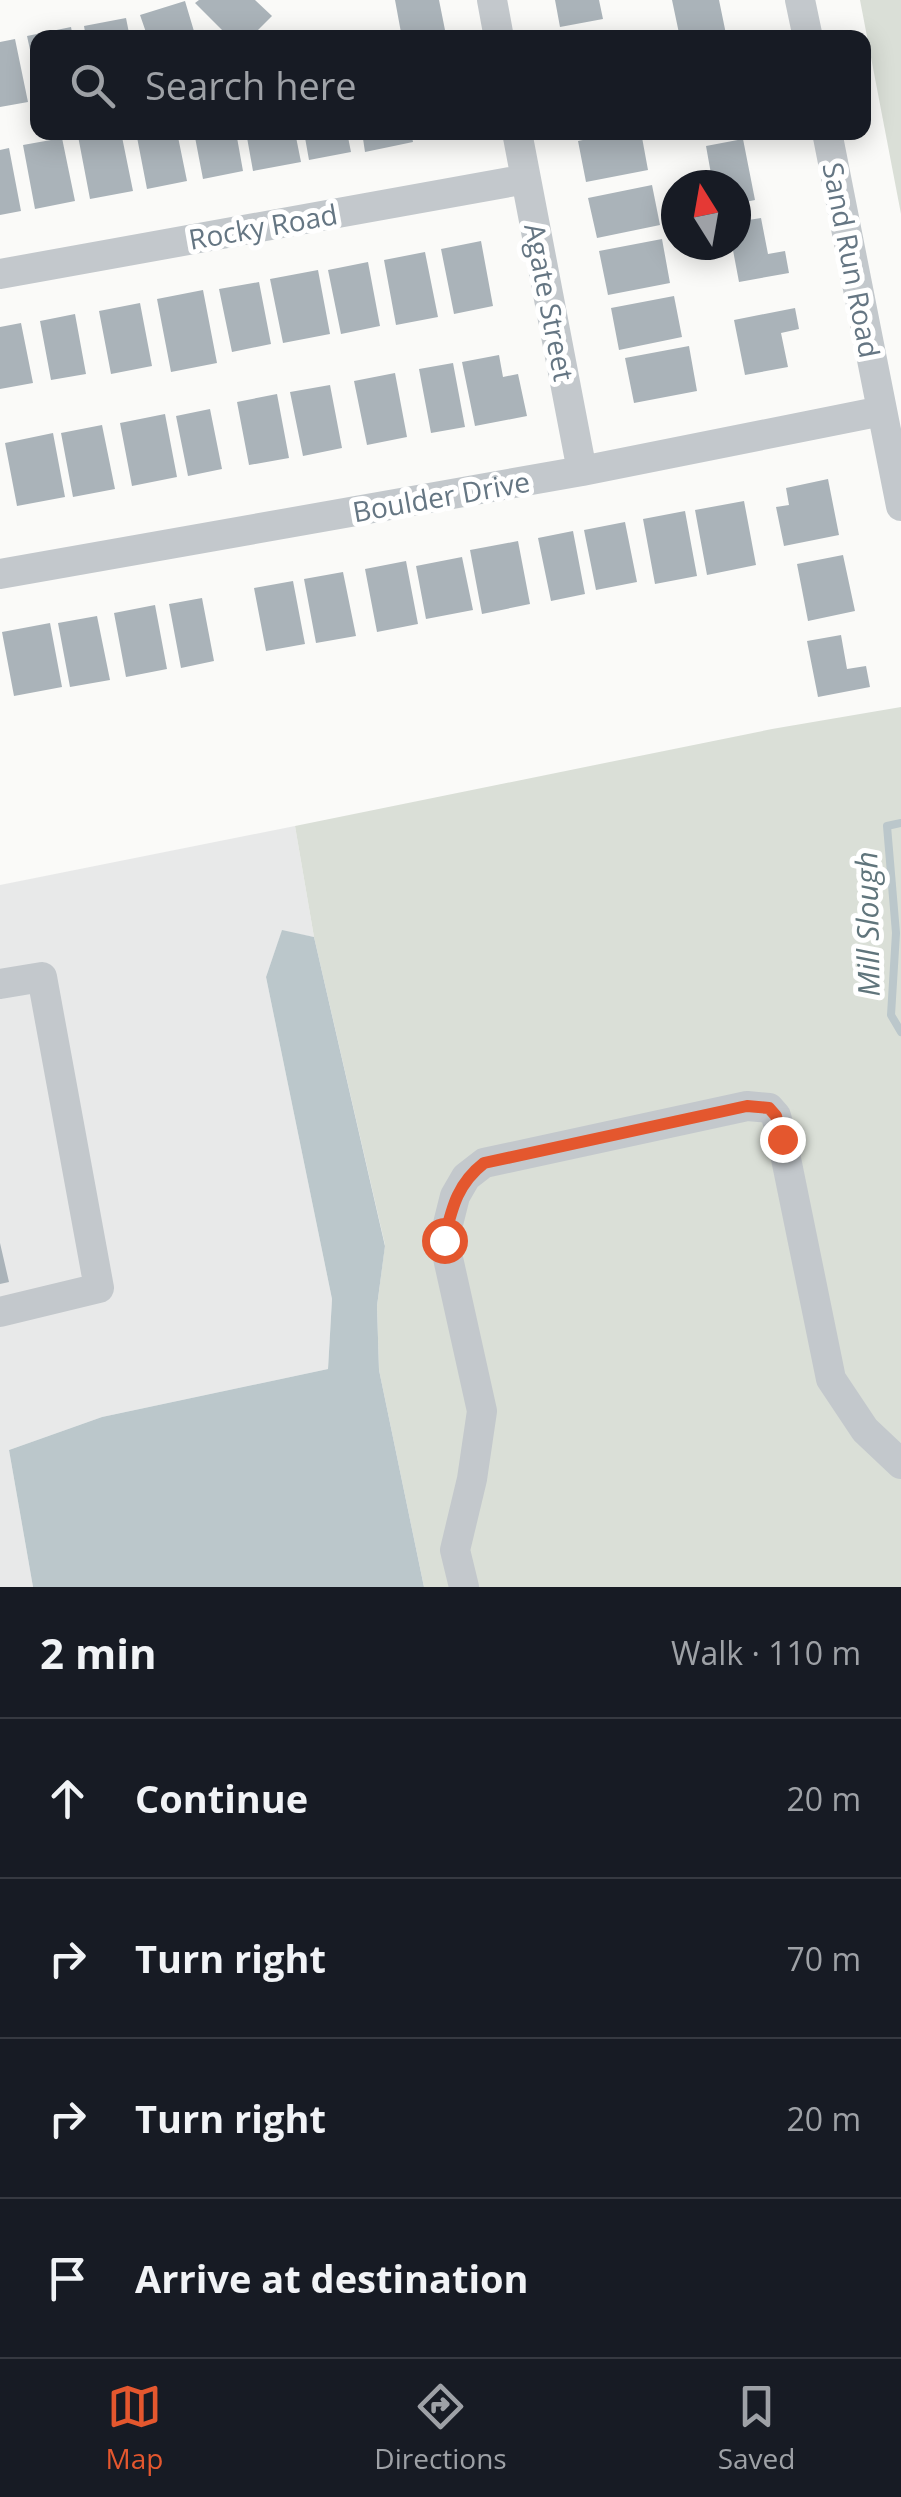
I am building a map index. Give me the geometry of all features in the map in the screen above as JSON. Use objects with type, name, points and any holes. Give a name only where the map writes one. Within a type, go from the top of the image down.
[{"type":"street","points":[[492,0],[498,30]]},
{"type":"street","points":[[800,0],[806,30]]},
{"type":"street","name":"Agate Street","points":[[519,140],[582,470]]},
{"type":"street","name":"Sand Run Road","points":[[829,140],[901,506]]},
{"type":"street","name":"Rocky Road","points":[[0,274],[526,179]]},
{"type":"street","name":"Boulder Drive","points":[[0,574],[582,470],[882,411]]},
{"type":"street","points":[[0,984],[42,977],[99,1288],[0,1312]]},
{"type":"street","points":[[464,1587],[455,1550],[472,1479],[482,1411],[444,1240],[455,1196],[466,1177],[484,1163],[747,1106],[769,1108],[776,1116],[782,1139],[830,1379],[865,1430],[901,1464]]},
{"type":"shaded area","points":[[860,0],[901,0],[901,214],[871,57],[871,30],[866,30]]},
{"type":"shaded area","points":[[901,707],[901,1587],[424,1587],[379,1370],[377,1306],[385,1245],[314,937],[295,826],[772,729]]},
{"type":"shaded area","points":[[295,826],[314,937],[282,931],[266,977],[332,1299],[328,1369],[102,1417],[9,1450],[33,1587],[0,1587],[0,885]]},
{"type":"shaded area","points":[[282,930],[314,937],[385,1246],[377,1306],[379,1370],[424,1587],[33,1587],[9,1450],[102,1417],[328,1369],[332,1299],[266,977]]},
{"type":"building","points":[[255,0],[272,16],[258,30],[222,30],[195,3]]},
{"type":"building","points":[[395,0],[439,0],[445,30],[401,30]]},
{"type":"building","points":[[555,0],[599,0],[603,19],[560,27]]},
{"type":"building","points":[[672,0],[719,0],[725,30],[678,30]]},
{"type":"building","points":[[185,1],[194,30],[145,30],[140,15]]},
{"type":"building","points":[[126,18],[128,30],[85,30],[84,26]]},
{"type":"building","points":[[15,39],[28,102],[0,107],[0,42]]},
{"type":"building","points":[[62,140],[75,201],[35,209],[23,145]]},
{"type":"building","points":[[79,140],[123,140],[133,191],[90,199]]},
{"type":"building","points":[[138,140],[179,140],[187,181],[147,189]]},
{"type":"building","points":[[196,140],[237,140],[243,171],[203,179]]},
{"type":"building","points":[[247,140],[297,140],[301,162],[253,171]]},
{"type":"building","points":[[305,140],[349,140],[351,152],[309,160]]},
{"type":"building","points":[[363,140],[413,140],[413,142],[365,152]]},
{"type":"building","points":[[642,140],[648,170],[586,182],[578,141]]},
{"type":"building","points":[[743,140],[749,170],[710,170],[706,146]]},
{"type":"building","points":[[9,148],[21,211],[0,215],[0,150]]},
{"type":"building","points":[[652,185],[660,225],[597,238],[588,198]]},
{"type":"building","points":[[761,218],[768,254],[785,251],[789,273],[739,282],[735,260],[751,260],[751,220]]},
{"type":"building","points":[[661,239],[661,260],[666,260],[670,283],[608,295],[599,251]]},
{"type":"building","points":[[481,241],[493,306],[454,314],[441,249]]},
{"type":"building","points":[[425,252],[438,317],[396,325],[384,260]]},
{"type":"building","points":[[368,262],[380,326],[341,334],[328,270]]},
{"type":"building","points":[[318,270],[330,334],[283,343],[270,279]]},
{"type":"building","points":[[259,282],[271,344],[232,352],[219,289]]},
{"type":"building","points":[[203,290],[217,363],[171,372],[157,299]]},
{"type":"building","points":[[674,296],[682,337],[619,350],[611,308]]},
{"type":"building","points":[[140,303],[152,366],[111,374],[99,311]]},
{"type":"building","points":[[795,308],[799,329],[781,333],[788,367],[745,375],[734,320]]},
{"type":"building","points":[[75,314],[86,374],[51,380],[40,321]]},
{"type":"building","points":[[21,323],[33,383],[0,389],[0,327]]},
{"type":"building","points":[[689,346],[697,391],[634,403],[625,358]]},
{"type":"building","points":[[499,355],[503,377],[518,374],[527,416],[475,426],[462,362]]},
{"type":"building","points":[[453,363],[465,427],[431,433],[419,369]]},
{"type":"building","points":[[395,373],[407,437],[367,445],[354,381]]},
{"type":"building","points":[[330,385],[342,448],[303,456],[290,392]]},
{"type":"building","points":[[277,394],[289,458],[249,465],[237,402]]},
{"type":"building","points":[[210,409],[222,469],[188,476],[176,416]]},
{"type":"building","points":[[165,414],[177,477],[132,486],[120,423]]},
{"type":"building","points":[[102,425],[115,489],[73,497],[61,433]]},
{"type":"building","points":[[53,433],[65,497],[17,506],[5,443]]},
{"type":"building","points":[[828,479],[839,535],[784,546],[776,507],[789,505],[786,488]]},
{"type":"building","points":[[744,501],[756,565],[707,575],[695,510]]},
{"type":"building","points":[[685,511],[697,576],[655,584],[643,519]]},
{"type":"building","points":[[625,522],[637,582],[596,590],[584,530]]},
{"type":"building","points":[[573,531],[585,594],[551,601],[538,538]]},
{"type":"building","points":[[518,541],[530,604],[482,614],[470,550]]},
{"type":"building","points":[[843,555],[855,611],[808,621],[797,564]]},
{"type":"building","points":[[462,557],[473,610],[426,619],[416,566]]},
{"type":"building","points":[[406,561],[418,624],[377,632],[365,569]]},
{"type":"building","points":[[343,572],[356,636],[316,643],[304,579]]},
{"type":"building","points":[[293,581],[305,644],[266,651],[254,588]]},
{"type":"building","points":[[202,598],[214,661],[181,668],[169,604]]},
{"type":"building","points":[[155,605],[167,669],[126,677],[114,613]]},
{"type":"building","points":[[97,616],[110,680],[70,687],[58,623]]},
{"type":"building","points":[[50,623],[62,687],[14,696],[2,632]]},
{"type":"building","points":[[841,635],[847,669],[866,666],[870,687],[818,697],[807,641]]},
{"type":"building","points":[[0,1243],[9,1282],[0,1284]]},
{"type":"waterway","name":"Mill Slough","points":[[901,823],[887,826],[896,933],[891,1015],[901,1032]]},
{"type":"route","points":[[444,1240],[455,1196],[466,1177],[484,1163],[747,1106],[769,1108],[776,1116],[782,1139]]}]
